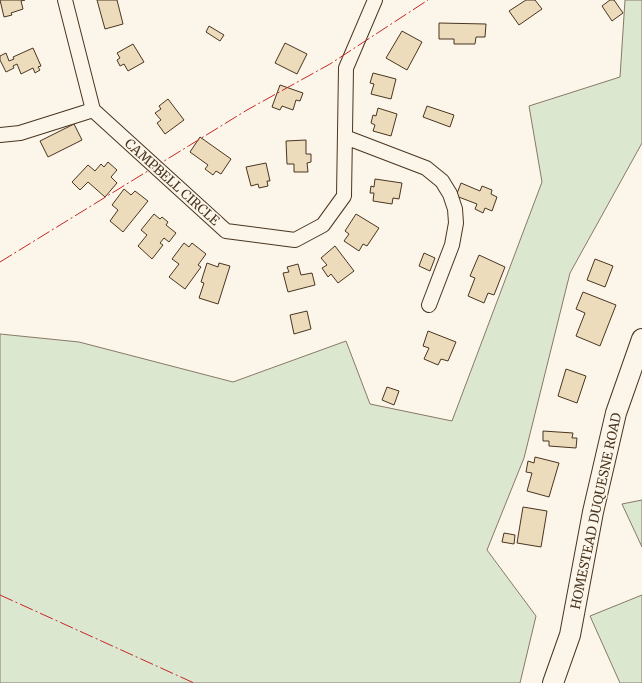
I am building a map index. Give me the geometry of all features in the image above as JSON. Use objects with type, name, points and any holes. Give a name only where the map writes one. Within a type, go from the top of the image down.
[{"type":"street","points":[[0,135],[20,133],[93,110],[65,0]]},
{"type":"street","name":"CAMPBELL CIRCLE","points":[[93,110],[226,231],[295,240],[323,225],[344,196],[346,68],[375,0]]},
{"type":"street","points":[[345,137],[426,168],[442,181],[450,194],[455,209],[456,223],[452,245],[429,305]]},
{"type":"street","name":"HOMESTEAD DUQUESNE ROAD","points":[[553,683],[570,635],[593,512],[616,413],[642,339]]},
{"type":"green space","points":[[625,0],[642,0],[642,143],[570,273],[524,458],[487,550],[536,616],[520,683],[0,683],[0,334],[79,342],[233,382],[346,341],[370,404],[452,421],[542,182],[529,106],[620,77]]},
{"type":"green space","points":[[642,500],[642,547],[622,504]]},
{"type":"green space","points":[[642,595],[642,683],[620,683],[590,616]]},
{"type":"building","points":[[0,0],[25,0],[21,1],[23,9],[11,13],[12,15],[4,17]]},
{"type":"building","points":[[97,0],[117,0],[123,24],[105,29]]},
{"type":"building","points":[[526,0],[535,0],[542,9],[519,25],[509,11]]},
{"type":"building","points":[[610,0],[614,0],[623,13],[612,21],[602,6]]},
{"type":"building","points":[[439,23],[486,24],[485,37],[476,37],[475,44],[454,44],[454,39],[439,39]]},
{"type":"building","points":[[209,26],[224,35],[220,41],[206,32]]},
{"type":"building","points":[[402,31],[422,42],[407,70],[386,58]]},
{"type":"building","points":[[285,43],[307,54],[297,74],[275,63]]},
{"type":"building","points":[[133,44],[144,62],[128,71],[124,64],[120,66],[117,60],[120,58],[117,53]]},
{"type":"building","points":[[33,48],[41,66],[38,67],[40,70],[35,73],[33,68],[21,74],[17,64],[13,66],[14,68],[6,72],[0,60],[0,56],[6,53],[9,61],[14,59],[13,57]]},
{"type":"building","points":[[373,73],[396,79],[391,99],[371,94],[374,84],[370,83]]},
{"type":"building","points":[[280,85],[303,93],[300,101],[296,100],[293,110],[282,106],[280,110],[272,107]]},
{"type":"building","points":[[168,99],[184,120],[165,134],[157,123],[161,120],[155,113],[161,109],[159,106]]},
{"type":"building","points":[[427,106],[454,115],[450,127],[423,117]]},
{"type":"building","points":[[378,108],[397,114],[391,136],[373,131],[375,125],[371,123],[373,115],[376,116]]},
{"type":"building","points":[[74,124],[82,140],[48,157],[40,141]]},
{"type":"building","points":[[200,137],[231,159],[221,174],[216,171],[213,175],[205,169],[208,165],[190,152]]},
{"type":"building","points":[[306,140],[306,154],[311,154],[311,162],[307,163],[308,172],[294,172],[294,164],[287,164],[286,141]]},
{"type":"building","points":[[108,162],[117,170],[111,177],[117,183],[105,197],[88,182],[80,190],[72,182],[88,165],[95,171],[101,164],[104,167]]},
{"type":"building","points":[[266,163],[270,181],[267,181],[268,186],[259,188],[258,184],[251,186],[246,167]]},
{"type":"building","points":[[375,179],[402,183],[399,199],[393,198],[392,204],[373,201],[374,193],[370,193],[371,186],[374,187]]},
{"type":"building","points":[[461,183],[480,191],[482,186],[492,190],[491,194],[497,197],[492,211],[485,208],[483,213],[475,209],[477,204],[456,196]]},
{"type":"building","points":[[124,189],[131,195],[135,191],[148,201],[123,232],[110,221],[118,210],[112,205]]},
{"type":"building","points":[[154,214],[160,219],[162,217],[168,222],[166,225],[176,233],[169,242],[164,238],[160,243],[163,245],[152,259],[138,246],[147,235],[141,230]]},
{"type":"building","points":[[356,214],[379,228],[367,246],[363,244],[359,251],[344,241],[349,234],[345,231]]},
{"type":"building","points":[[184,243],[189,247],[192,243],[206,254],[198,265],[201,267],[185,289],[169,277],[179,264],[172,259]]},
{"type":"building","points":[[335,246],[354,271],[338,283],[331,274],[328,277],[322,268],[327,265],[321,258]]},
{"type":"building","points":[[424,253],[435,258],[430,271],[419,266]]},
{"type":"building","points":[[479,255],[505,267],[494,295],[488,293],[484,303],[468,296],[475,278],[470,276]]},
{"type":"building","points":[[595,259],[613,266],[605,287],[587,280]]},
{"type":"building","points":[[207,263],[218,267],[219,263],[230,266],[218,304],[199,298],[204,283],[201,282]]},
{"type":"building","points":[[298,264],[301,275],[312,273],[315,285],[288,292],[283,273],[289,272],[287,267]]},
{"type":"building","points":[[583,292],[616,305],[600,346],[576,336],[585,313],[576,309]]},
{"type":"building","points":[[307,311],[311,329],[294,334],[290,315]]},
{"type":"building","points":[[428,331],[456,342],[448,361],[441,359],[438,365],[424,359],[429,348],[423,346]]},
{"type":"building","points":[[566,369],[586,376],[577,403],[558,396]]},
{"type":"building","points":[[387,387],[399,391],[394,405],[382,400]]},
{"type":"building","points":[[543,431],[573,433],[572,438],[577,438],[576,448],[549,446],[549,441],[543,441]]},
{"type":"building","points":[[535,457],[559,463],[549,497],[527,491],[532,473],[526,472],[528,461],[534,463]]},
{"type":"building","points":[[523,507],[547,511],[541,547],[517,543]]},
{"type":"building","points":[[504,533],[515,535],[514,544],[502,542]]},
{"type":"power","points":[[0,262],[247,110],[330,64],[428,0]]},
{"type":"power","points":[[0,595],[194,683]]}]
